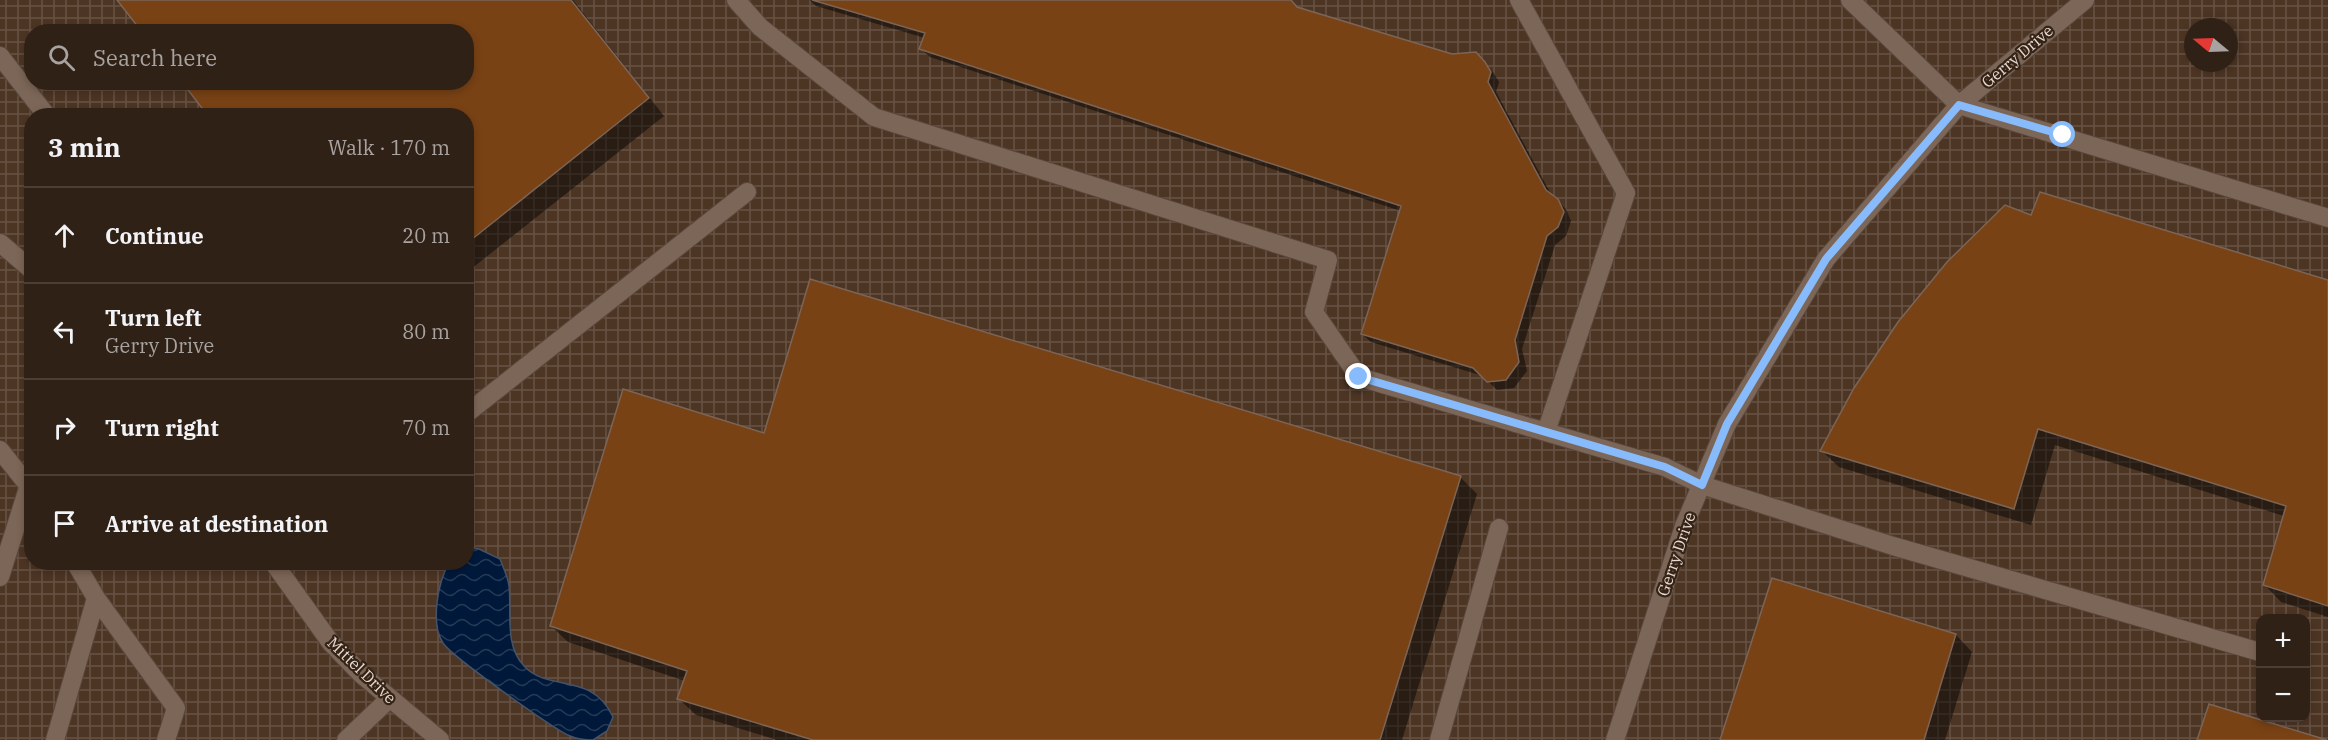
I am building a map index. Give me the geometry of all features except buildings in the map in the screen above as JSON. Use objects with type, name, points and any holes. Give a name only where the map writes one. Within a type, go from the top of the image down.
[{"type":"street","points":[[736,0],[760,27],[874,117],[1328,260],[1314,312],[1359,377],[1665,467],[1702,485],[1893,546],[2256,651]]},
{"type":"street","points":[[1519,0],[1626,194],[1546,432]]},
{"type":"street","points":[[1850,0],[1959,105],[2328,218]]},
{"type":"street","name":"Gerry Drive","points":[[1615,740],[1684,526],[1727,424],[1826,259],[1959,105],[2085,0]]},
{"type":"street","points":[[0,56],[24,87]]},
{"type":"street","points":[[27,90],[41,108]]},
{"type":"street","points":[[474,408],[747,192]]},
{"type":"street","points":[[0,243],[24,263]]},
{"type":"street","points":[[0,450],[24,480]]},
{"type":"street","points":[[0,577],[24,505]]},
{"type":"street","points":[[1439,740],[1499,528]]},
{"type":"street","points":[[80,570],[96,598],[176,708],[166,740]]},
{"type":"street","name":"Mittel Drive","points":[[280,570],[331,643],[360,673],[440,740]]},
{"type":"street","points":[[55,740],[96,598]]},
{"type":"street","points":[[346,740],[390,698]]},
{"type":"shaded area","points":[[0,0],[2328,0],[2328,740],[0,740]]},
{"type":"water","points":[[474,548],[500,559],[509,586],[511,638],[518,658],[534,674],[594,693],[613,717],[607,731],[593,740],[570,736],[504,692],[450,650],[439,635],[436,614],[445,571],[474,570]]},
{"type":"route","points":[[1359,377],[1665,467],[1702,485],[1727,424],[1826,259],[1959,105],[2063,135]]}]
